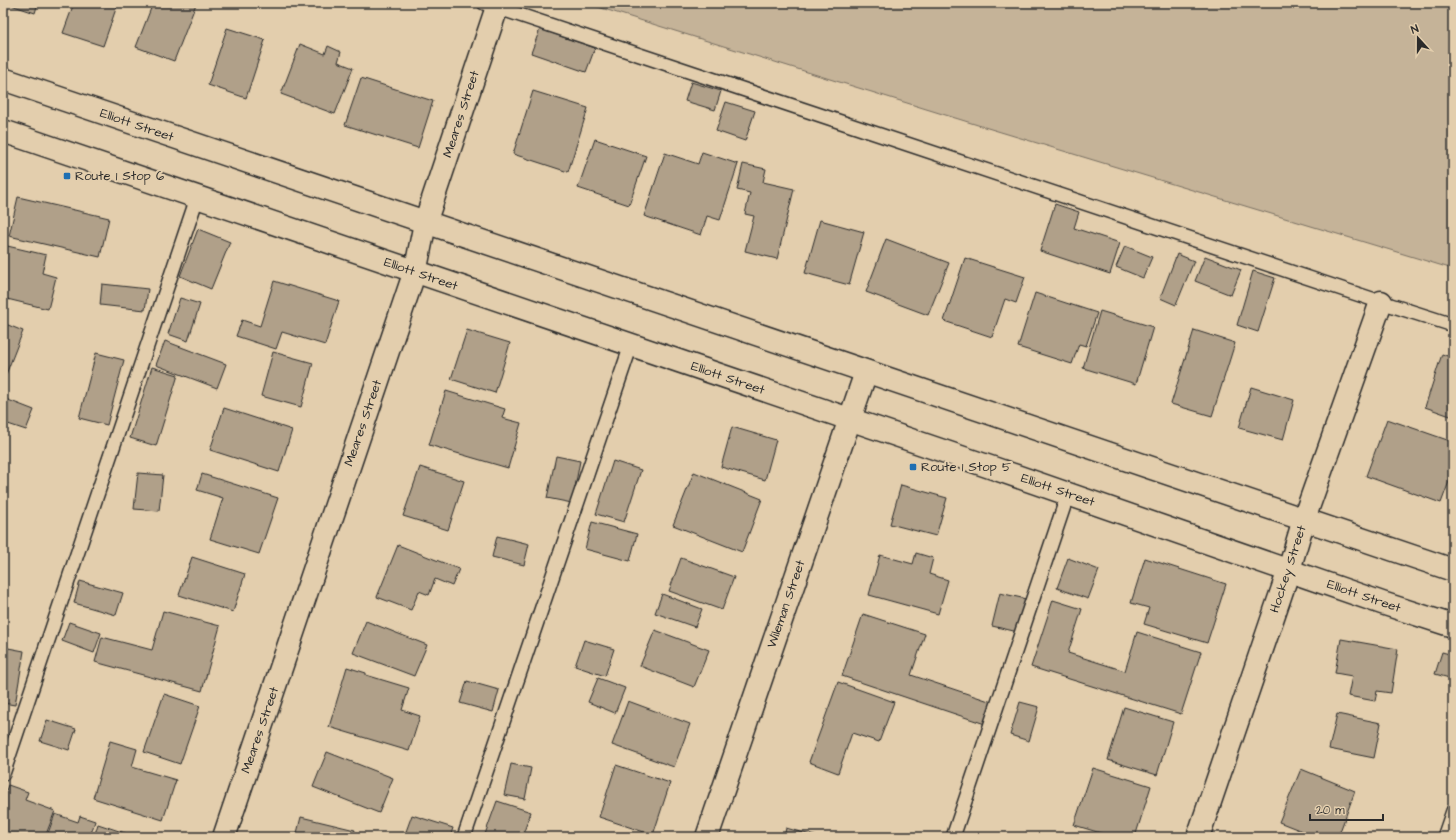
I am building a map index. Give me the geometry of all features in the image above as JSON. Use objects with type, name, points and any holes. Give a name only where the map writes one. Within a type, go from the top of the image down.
[{"type":"main road","name":"Meares Street","points":[[224,837],[415,272],[425,223],[490,5]]},
{"type":"main road","name":"Elliott Street","points":[[3,79],[1453,570]]},
{"type":"main road","name":"Elliott Street","points":[[3,131],[1453,626]]},
{"type":"main road","name":"Hockey Street","points":[[1198,837],[1304,520],[1381,302]]},
{"type":"main road","name":"Wileman Street","points":[[707,837],[866,372]]},
{"type":"lane","points":[[490,5],[1453,325]]},
{"type":"lane","points":[[3,774],[197,198]]},
{"type":"lane","points":[[464,837],[631,345]]},
{"type":"lane","points":[[953,837],[1068,494]]},
{"type":"lane","points":[[1444,837],[1453,811]]},
{"type":"shaded area","points":[[585,3],[1453,3],[1453,269],[981,126]]},
{"type":"building","points":[[5,3],[38,3],[35,13]]},
{"type":"building","points":[[74,3],[118,3],[103,46],[63,33]]},
{"type":"building","points":[[153,3],[196,4],[174,61],[136,47]]},
{"type":"building","points":[[227,28],[265,40],[246,98],[208,85]]},
{"type":"building","points":[[540,29],[595,48],[586,72],[531,53]]},
{"type":"building","points":[[300,44],[325,54],[328,46],[341,52],[338,62],[353,68],[335,114],[281,94]]},
{"type":"building","points":[[361,78],[433,101],[418,148],[345,125]]},
{"type":"building","points":[[691,82],[721,91],[715,110],[685,101]]},
{"type":"building","points":[[533,91],[588,108],[568,172],[513,154]]},
{"type":"building","points":[[726,102],[755,111],[745,141],[716,131]]},
{"type":"building","points":[[595,139],[646,156],[629,205],[578,188]]},
{"type":"building","points":[[702,152],[738,164],[720,220],[707,216],[701,235],[644,216],[665,153],[698,164]]},
{"type":"building","points":[[743,164],[766,169],[763,182],[794,189],[777,259],[745,251],[754,216],[745,214],[750,193],[737,190]]},
{"type":"building","points":[[18,197],[109,218],[100,257],[9,236]]},
{"type":"building","points":[[1055,204],[1079,212],[1074,228],[1120,243],[1110,274],[1040,251]]},
{"type":"building","points":[[820,220],[864,232],[849,285],[805,273]]},
{"type":"building","points":[[198,229],[230,242],[211,289],[180,276]]},
{"type":"building","points":[[886,239],[949,263],[928,315],[866,292]]},
{"type":"building","points":[[3,245],[46,255],[42,273],[56,277],[48,309],[3,298]]},
{"type":"building","points":[[1125,246],[1152,257],[1143,278],[1116,267]]},
{"type":"building","points":[[1177,254],[1194,261],[1176,305],[1160,298]]},
{"type":"building","points":[[1205,256],[1241,270],[1231,295],[1195,281]]},
{"type":"building","points":[[965,258],[1025,277],[1016,303],[1005,299],[992,337],[944,321]]},
{"type":"building","points":[[1253,271],[1275,278],[1258,332],[1237,325]]},
{"type":"building","points":[[274,281],[339,301],[325,345],[282,332],[276,349],[236,336],[242,320],[260,326]]},
{"type":"building","points":[[102,284],[148,289],[145,310],[100,305]]},
{"type":"building","points":[[1035,293],[1097,313],[1086,346],[1079,344],[1072,364],[1018,347]]},
{"type":"building","points":[[180,298],[200,304],[188,341],[168,334]]},
{"type":"building","points":[[1100,311],[1153,327],[1136,384],[1083,368]]},
{"type":"building","points":[[3,323],[23,331],[3,382]]},
{"type":"building","points":[[467,330],[510,343],[495,393],[451,379]]},
{"type":"building","points":[[1194,330],[1235,343],[1212,416],[1171,404]]},
{"type":"building","points":[[165,341],[226,364],[217,388],[156,365]]},
{"type":"building","points":[[273,352],[313,363],[301,407],[261,396]]},
{"type":"building","points":[[96,353],[124,360],[107,425],[79,418]]},
{"type":"building","points":[[1442,354],[1453,358],[1453,417],[1425,407]]},
{"type":"building","points":[[152,367],[178,375],[156,446],[130,438]]},
{"type":"building","points":[[1251,387],[1294,400],[1283,440],[1239,428]]},
{"type":"building","points":[[446,391],[505,409],[502,418],[521,423],[508,468],[429,445]]},
{"type":"building","points":[[3,398],[34,410],[26,430],[5,423],[3,428]]},
{"type":"building","points":[[224,408],[292,430],[279,472],[210,450]]},
{"type":"building","points":[[1387,419],[1453,442],[1453,471],[1441,503],[1366,476]]},
{"type":"building","points":[[732,427],[776,440],[765,480],[721,467]]},
{"type":"building","points":[[556,456],[580,461],[572,503],[547,498]]},
{"type":"building","points":[[613,461],[641,470],[624,522],[596,514]]},
{"type":"building","points":[[420,467],[464,481],[448,530],[403,516]]},
{"type":"building","points":[[694,472],[762,499],[742,552],[673,525]]},
{"type":"building","points":[[138,473],[163,475],[159,511],[134,509]]},
{"type":"building","points":[[202,474],[278,498],[259,554],[210,539],[223,498],[197,490]]},
{"type":"building","points":[[901,485],[947,498],[936,536],[890,524]]},
{"type":"building","points":[[592,522],[637,534],[630,561],[585,549]]},
{"type":"building","points":[[497,536],[529,544],[524,565],[492,557]]},
{"type":"building","points":[[398,545],[459,569],[452,586],[435,579],[429,595],[419,591],[411,610],[377,597]]},
{"type":"building","points":[[916,553],[933,558],[929,574],[948,580],[938,614],[869,595],[880,555],[913,564]]},
{"type":"building","points":[[192,557],[245,574],[233,612],[179,595]]},
{"type":"building","points":[[681,558],[734,577],[722,610],[669,591]]},
{"type":"building","points":[[1068,558],[1099,570],[1088,599],[1057,588]]},
{"type":"building","points":[[1145,558],[1226,584],[1207,643],[1144,624],[1149,608],[1131,603]]},
{"type":"building","points":[[80,581],[123,593],[116,615],[74,603]]},
{"type":"building","points":[[1000,593],[1026,599],[1018,632],[992,626]]},
{"type":"building","points":[[662,594],[702,609],[695,627],[655,613]]},
{"type":"building","points":[[1053,600],[1082,609],[1068,653],[1125,671],[1137,632],[1201,652],[1181,714],[1031,667]]},
{"type":"building","points":[[163,611],[220,626],[202,691],[95,662],[102,637],[152,650]]},
{"type":"building","points":[[863,614],[925,634],[911,675],[992,702],[985,724],[842,676]]},
{"type":"building","points":[[366,621],[427,645],[414,676],[353,653]]},
{"type":"building","points":[[69,622],[101,633],[94,653],[62,641]]},
{"type":"building","points":[[655,630],[709,650],[694,687],[640,666]]},
{"type":"building","points":[[1341,639],[1398,649],[1391,693],[1377,691],[1375,701],[1348,696],[1352,676],[1335,673]]},
{"type":"building","points":[[584,640],[614,649],[605,676],[575,666]]},
{"type":"building","points":[[3,647],[24,651],[15,705],[3,703]]},
{"type":"building","points":[[1442,652],[1453,655],[1453,679],[1435,674]]},
{"type":"building","points":[[347,667],[366,673],[366,675],[409,688],[402,710],[420,716],[409,751],[329,727]]},
{"type":"building","points":[[598,678],[625,688],[615,713],[588,702]]},
{"type":"building","points":[[467,681],[499,690],[493,712],[460,703]]},
{"type":"building","points":[[838,682],[894,702],[879,742],[852,733],[838,773],[809,762]]},
{"type":"building","points":[[164,694],[200,706],[180,764],[144,752]]},
{"type":"building","points":[[628,701],[690,724],[674,767],[612,745]]},
{"type":"building","points":[[1020,702],[1039,707],[1029,741],[1010,735]]},
{"type":"building","points":[[1124,707],[1173,722],[1157,775],[1108,760]]},
{"type":"building","points":[[1337,714],[1381,723],[1374,758],[1329,749]]},
{"type":"building","points":[[47,720],[76,729],[69,750],[40,741]]},
{"type":"building","points":[[110,741],[137,749],[132,767],[176,780],[163,820],[93,798]]},
{"type":"building","points":[[327,752],[393,778],[379,813],[313,787]]},
{"type":"building","points":[[511,764],[531,768],[525,799],[504,795]]},
{"type":"building","points":[[616,765],[670,783],[653,835],[599,817]]},
{"type":"building","points":[[1093,768],[1151,786],[1135,837],[1114,837],[1074,825]]},
{"type":"building","points":[[1301,769],[1355,791],[1338,837],[1317,837],[1279,822]]},
{"type":"building","points":[[8,785],[28,792],[25,800],[55,811],[45,837],[3,837],[3,799]]},
{"type":"building","points":[[497,801],[531,812],[522,837],[484,837]]},
{"type":"building","points":[[55,814],[78,822],[80,816],[95,821],[90,837],[47,836]]},
{"type":"building","points":[[412,815],[453,828],[450,837],[404,837]]},
{"type":"building","points":[[301,817],[355,830],[353,837],[296,837]]},
{"type":"building","points":[[98,824],[137,837],[94,837]]},
{"type":"building","points":[[786,828],[818,837],[784,837]]},
{"type":"place","name":"Route 1 Stop 6","points":[[67,176]]},
{"type":"place","name":"Route 1 Stop 5","points":[[913,467]]}]
